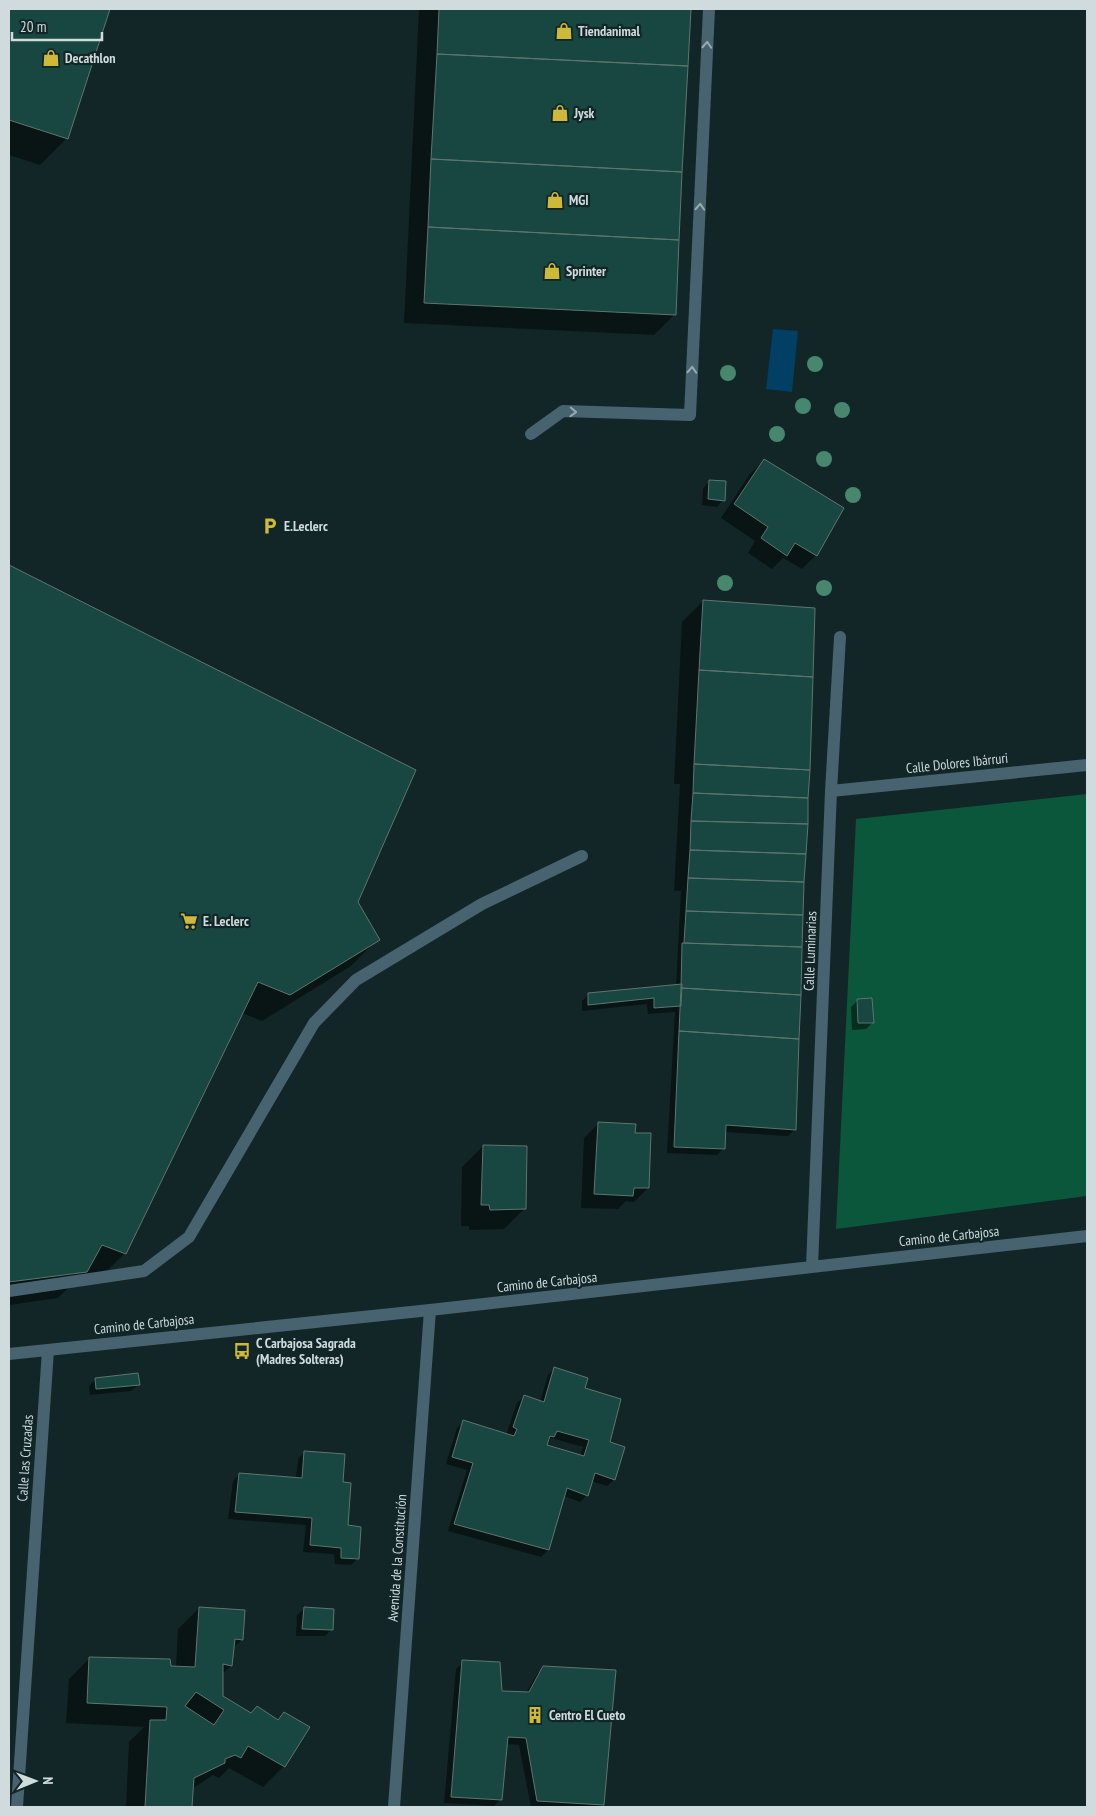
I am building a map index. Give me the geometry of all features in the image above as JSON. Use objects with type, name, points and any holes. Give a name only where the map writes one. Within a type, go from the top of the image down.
[{"type":"street","points":[[531,434],[564,411],[690,415],[709,9]]},
{"type":"street","name":"Calle Luminarias","points":[[812,1267],[831,791],[840,637]]},
{"type":"street","name":"Calle Dolores Ibárruri","points":[[831,791],[1087,765]]},
{"type":"street","points":[[9,1291],[144,1271],[189,1237],[314,1023],[356,980],[482,904],[582,856]]},
{"type":"street","name":"Camino de Carbajosa","points":[[9,1354],[430,1310],[1087,1236]]},
{"type":"street","name":"Avenida de la Constitución","points":[[394,1807],[430,1310]]},
{"type":"street","name":"Calle las Cruzadas","points":[[16,1807],[48,1350]]},
{"type":"green space","points":[[1087,794],[1087,1196],[836,1229],[856,819]]},
{"type":"water","points":[[773,329],[798,331],[792,392],[766,389]]},
{"type":"building","name":"Decathlon","points":[[9,9],[110,9],[68,139],[9,120]]},
{"type":"building","name":"Tiendanimal","points":[[439,9],[691,9],[688,66],[437,54]]},
{"type":"building","name":"Jysk","points":[[437,54],[688,66],[682,172],[431,159]]},
{"type":"building","name":"MGI","points":[[431,159],[682,172],[679,240],[428,227]]},
{"type":"building","name":"Sprinter","points":[[428,227],[679,240],[676,315],[424,303]]},
{"type":"building","points":[[764,459],[844,508],[817,556],[795,543],[787,556],[761,538],[768,527],[734,504]]},
{"type":"building","points":[[709,480],[726,481],[725,501],[708,499]]},
{"type":"building","name":"E. Leclerc","points":[[9,565],[416,770],[358,902],[380,940],[290,995],[258,982],[126,1254],[102,1245],[87,1272],[9,1282]]},
{"type":"building","points":[[703,600],[815,608],[813,677],[699,670]]},
{"type":"building","points":[[699,670],[813,677],[810,770],[694,764]]},
{"type":"building","points":[[694,764],[810,770],[808,798],[693,793]]},
{"type":"building","points":[[693,793],[808,798],[808,824],[691,821]]},
{"type":"building","points":[[691,821],[808,824],[806,854],[690,850]]},
{"type":"building","points":[[690,850],[806,854],[804,882],[688,878]]},
{"type":"building","points":[[688,878],[804,882],[803,915],[686,911]]},
{"type":"building","points":[[686,911],[803,915],[802,947],[684,943]]},
{"type":"building","points":[[682,943],[802,947],[801,995],[681,988]]},
{"type":"building","points":[[682,984],[681,1006],[654,1008],[654,998],[588,1005],[588,993]]},
{"type":"building","points":[[681,988],[801,995],[799,1039],[679,1031]]},
{"type":"building","points":[[872,998],[874,1023],[858,1023],[857,999]]},
{"type":"building","points":[[679,1031],[799,1039],[796,1130],[726,1125],[725,1149],[674,1147]]},
{"type":"building","points":[[598,1122],[636,1124],[635,1133],[651,1133],[649,1188],[634,1188],[633,1196],[594,1194]]},
{"type":"building","points":[[483,1145],[527,1146],[526,1209],[490,1210],[489,1205],[481,1205]]},
{"type":"building","points":[[554,1367],[588,1378],[585,1388],[621,1399],[610,1442],[625,1447],[615,1480],[595,1473],[588,1496],[567,1488],[549,1550],[454,1524],[473,1463],[452,1457],[463,1420],[514,1436],[517,1429],[513,1427],[524,1395],[544,1402]],"holes":[[[557,1431],[589,1440],[584,1456],[547,1445],[550,1436],[554,1437]]]},
{"type":"building","points":[[138,1373],[140,1385],[96,1389],[95,1378]]},
{"type":"building","points":[[304,1451],[345,1454],[343,1482],[351,1483],[348,1525],[361,1527],[359,1559],[341,1558],[341,1548],[310,1545],[312,1518],[235,1512],[239,1473],[302,1478]]},
{"type":"building","points":[[199,1607],[245,1610],[243,1640],[235,1639],[232,1666],[223,1664],[223,1696],[251,1713],[257,1706],[278,1720],[284,1712],[310,1727],[285,1767],[248,1746],[241,1758],[235,1755],[225,1759],[225,1763],[194,1778],[192,1807],[145,1807],[150,1720],[166,1720],[167,1707],[87,1703],[89,1657],[170,1659],[171,1666],[195,1667]],"holes":[[[196,1692],[224,1710],[214,1725],[185,1706]]]},
{"type":"building","points":[[304,1607],[334,1609],[333,1630],[302,1629]]},
{"type":"building","name":"Centro El Cueto","points":[[462,1660],[500,1662],[502,1691],[529,1692],[543,1666],[616,1670],[604,1805],[537,1801],[526,1738],[508,1737],[502,1800],[451,1797]]},
{"type":"place","name":"Tiendanimal","points":[[564,31]]},
{"type":"place","name":"Decathlon","points":[[51,58]]},
{"type":"place","name":"Jysk","points":[[560,113]]},
{"type":"place","name":"MGI","points":[[555,200]]},
{"type":"place","name":"Sprinter","points":[[552,271]]},
{"type":"place","name":"E.Leclerc","points":[[270,526]]},
{"type":"place","name":"E. Leclerc","points":[[189,921]]},
{"type":"place","name":"C Carbajosa Sagrada (Madres Solteras)","points":[[242,1351]]},
{"type":"place","name":"Centro El Cueto","points":[[535,1715]]}]
